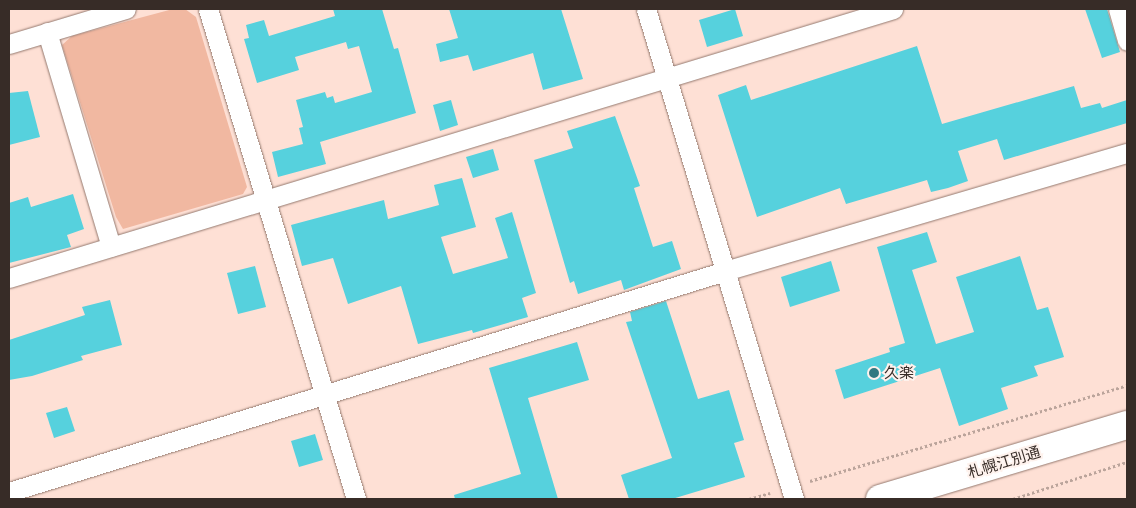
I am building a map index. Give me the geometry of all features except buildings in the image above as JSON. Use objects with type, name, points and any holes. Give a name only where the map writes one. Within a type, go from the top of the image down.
[{"type":"highway","name":"札幌江別通","points":[[880,499],[1127,425]]},
{"type":"street","points":[[9,44],[126,9]]},
{"type":"street","points":[[208,9],[356,499]]},
{"type":"street","points":[[646,9],[792,493]]},
{"type":"street","points":[[9,278],[266,201],[666,75],[893,9]]},
{"type":"street","points":[[1118,9],[1127,41]]},
{"type":"street","points":[[47,32],[111,247]]},
{"type":"street","points":[[9,492],[725,271],[1127,154]]},
{"type":"path","points":[[749,499],[792,493],[1127,385]]},
{"type":"path","points":[[1013,499],[1127,462]]},
{"type":"shaded area","points":[[173,9],[185,9],[196,17],[247,187],[243,194],[123,229],[116,217],[62,45],[72,36]]},
{"type":"place","name":"久楽","points":[[874,373]]}]
